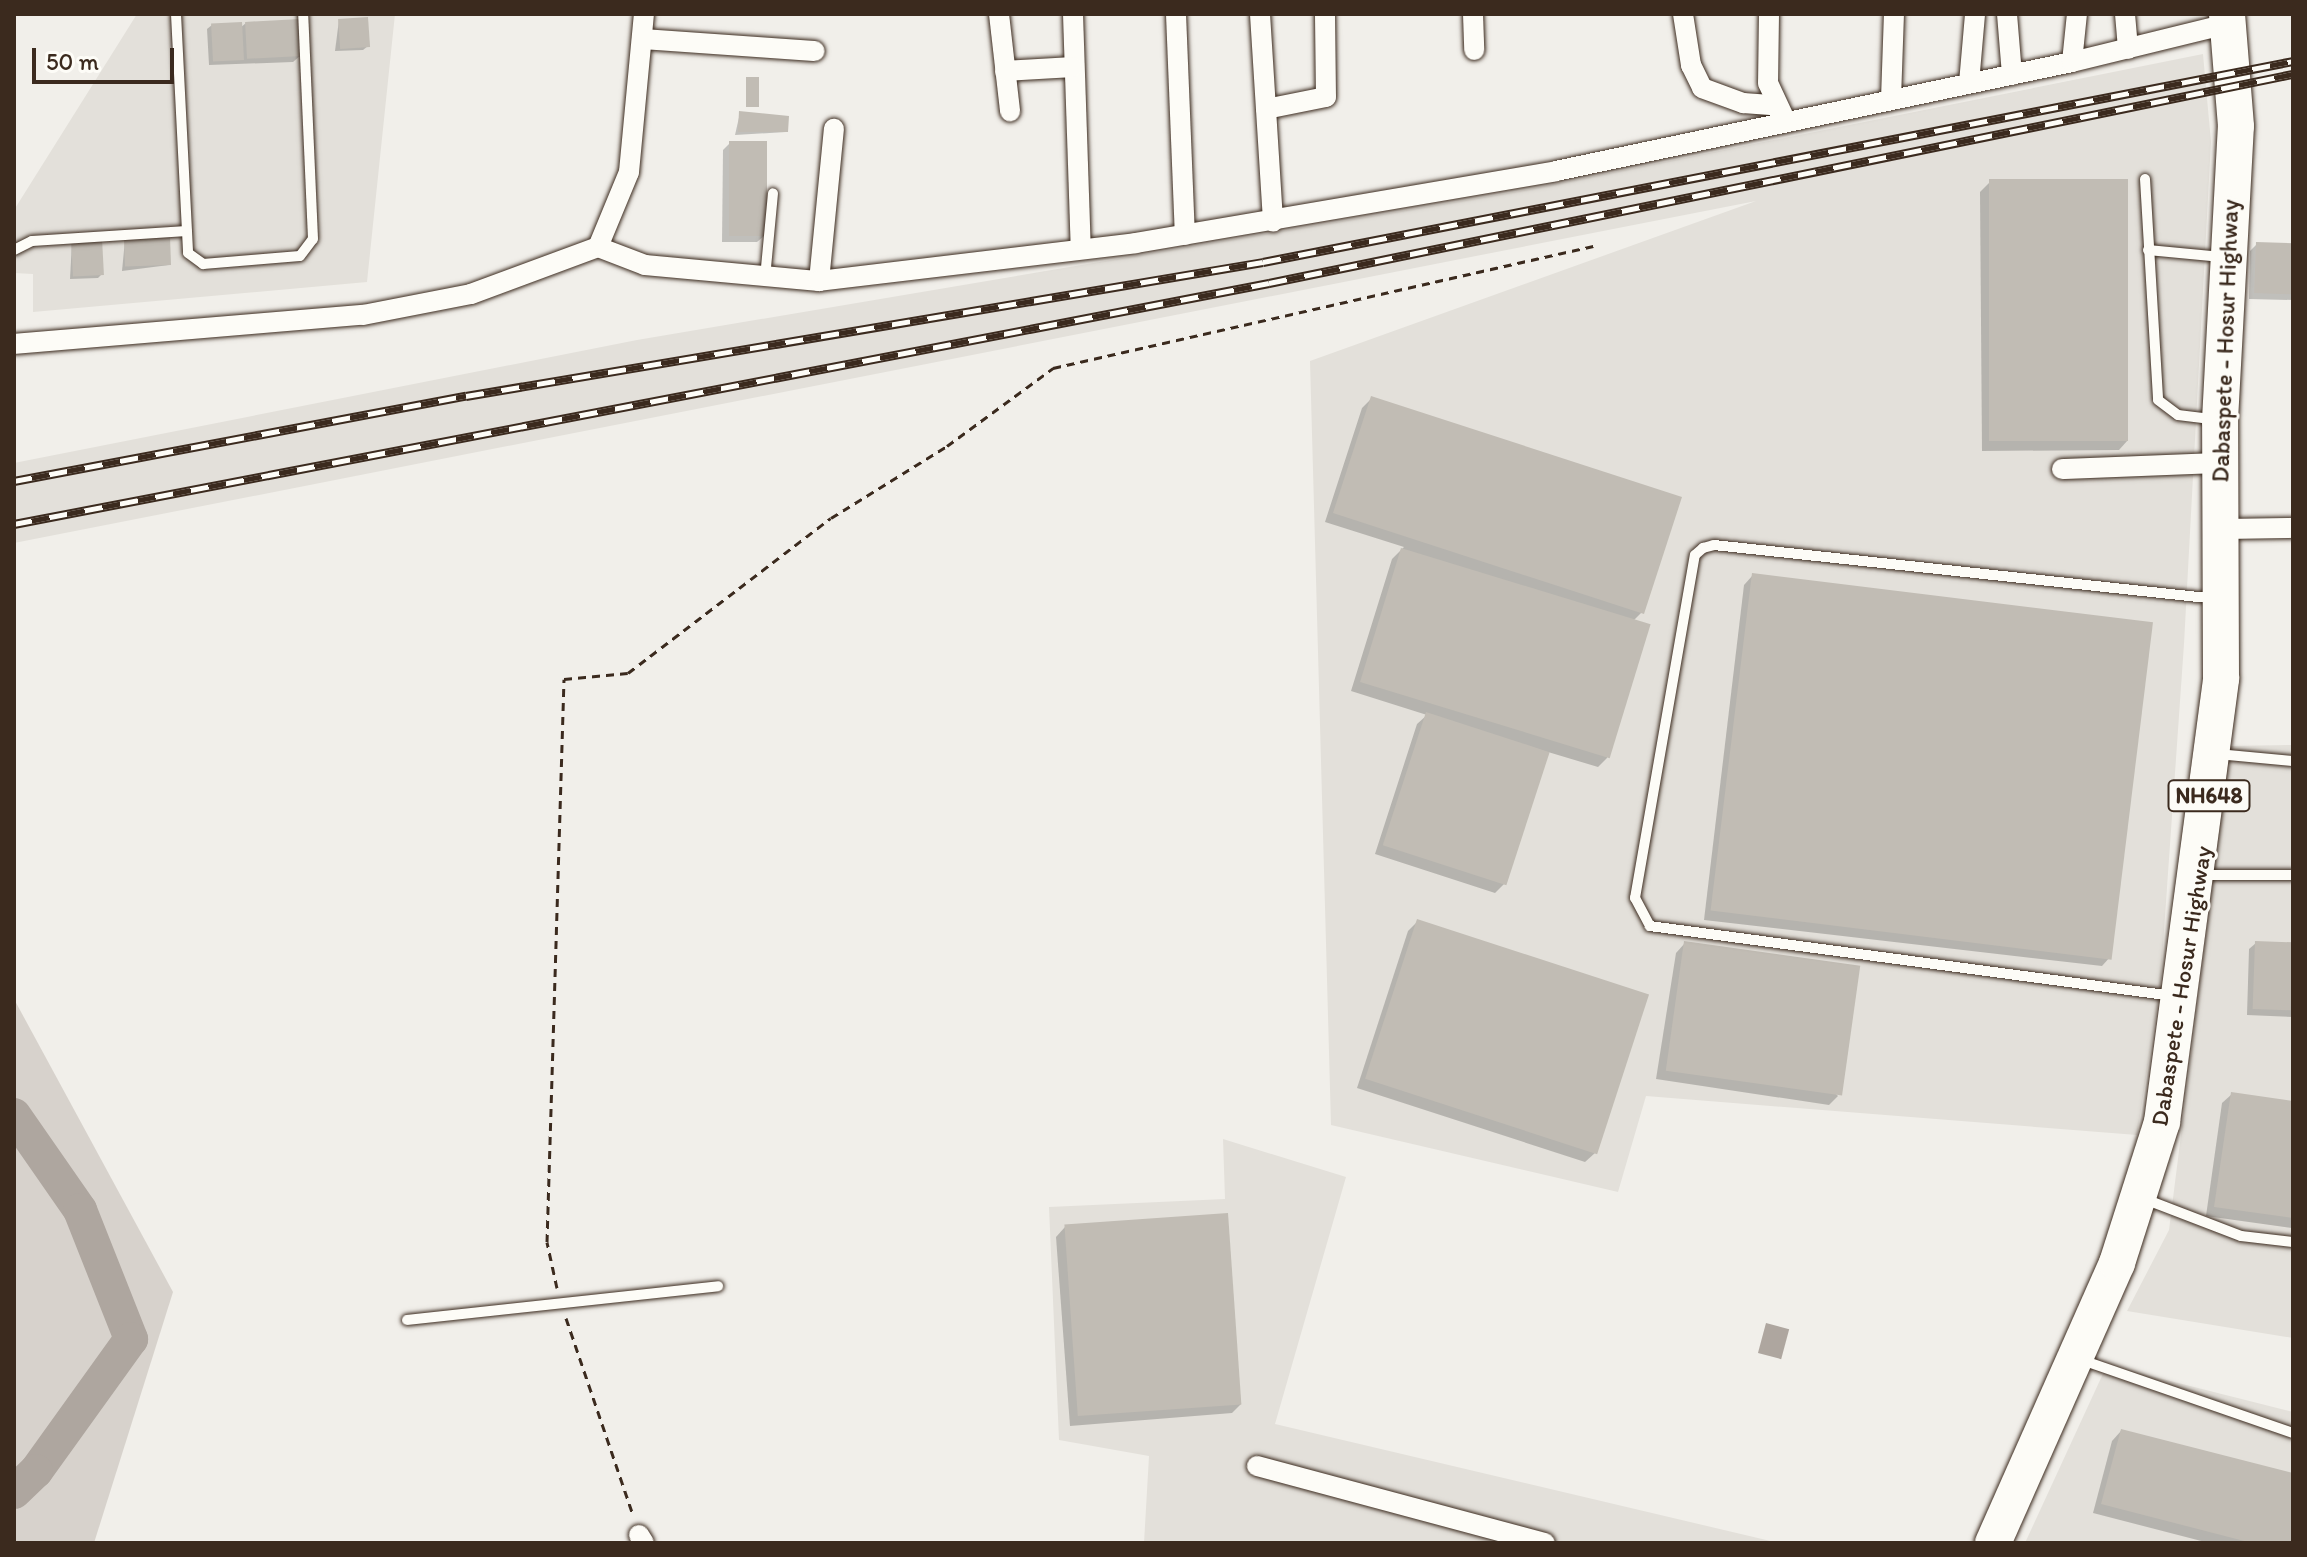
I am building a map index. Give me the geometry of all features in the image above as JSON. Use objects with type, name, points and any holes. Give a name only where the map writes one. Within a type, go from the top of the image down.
[{"type":"highway","name":"Dabaspete - Hosur Highway","points":[[1993,1543],[2141,1197],[2162,1122],[2215,754],[2223,600],[2219,529],[2220,420],[2226,257],[2236,126],[2227,19]]},
{"type":"street","points":[[598,247],[629,172],[644,14]]},
{"type":"street","points":[[999,14],[1010,111]]},
{"type":"street","points":[[1073,14],[1072,67],[1081,249]]},
{"type":"street","points":[[1176,14],[1185,235]]},
{"type":"street","points":[[1260,14],[1273,222]]},
{"type":"street","points":[[1266,109],[1326,97],[1325,14]]},
{"type":"street","points":[[1473,14],[1474,50]]},
{"type":"street","points":[[1683,14],[1691,65],[1702,88],[1781,113]]},
{"type":"street","points":[[1769,14],[1768,83],[1781,113]]},
{"type":"street","points":[[1891,99],[1894,14]]},
{"type":"street","points":[[1969,83],[1975,14]]},
{"type":"street","points":[[2007,14],[2012,75]]},
{"type":"street","points":[[2072,62],[2077,14]]},
{"type":"street","points":[[2125,14],[2128,49]]},
{"type":"street","points":[[14,344],[363,315],[471,294],[598,247],[645,265],[819,281],[1185,235],[1556,171],[1781,113],[1891,99],[2072,62],[2128,49],[2227,19]]},
{"type":"street","points":[[642,39],[815,51]]},
{"type":"street","points":[[1005,71],[1072,67]]},
{"type":"street","points":[[819,281],[834,129]]},
{"type":"street","points":[[2062,469],[2220,463]]},
{"type":"street","points":[[2219,529],[2293,528]]},
{"type":"street","points":[[1257,1466],[1545,1543]]},
{"type":"lane","points":[[176,14],[188,253],[203,264],[300,256],[309,249],[313,239],[303,14]]},
{"type":"lane","points":[[2145,179],[2158,400],[2178,415],[2220,420]]},
{"type":"lane","points":[[765,278],[773,193]]},
{"type":"lane","points":[[14,250],[32,241],[187,231]]},
{"type":"lane","points":[[2148,250],[2226,257]]},
{"type":"lane","points":[[2179,997],[1650,926],[1635,898],[1695,555],[1703,548],[1714,545],[2223,600]]},
{"type":"lane","points":[[2215,754],[2293,761]]},
{"type":"lane","points":[[2199,874],[2293,875]]},
{"type":"lane","points":[[2141,1197],[2241,1236],[2293,1242]]},
{"type":"lane","points":[[407,1320],[718,1286]]},
{"type":"lane","points":[[2073,1357],[2293,1433]]},
{"type":"path","points":[[641,1539],[560,1302],[547,1242],[564,679],[628,673],[831,518],[947,446],[1053,368],[1593,246]]},
{"type":"shaded area","points":[[137,14],[395,14],[367,282],[33,312],[33,274],[14,273],[14,210]]},
{"type":"shaded area","points":[[2203,54],[2211,142],[2184,644],[2160,988],[2137,1135],[1646,1096],[1618,1192],[1331,1125],[1310,361],[1756,201],[14,543],[14,463],[637,340],[1520,191]]},
{"type":"shaded area","points":[[2293,745],[2293,1338],[2127,1311],[2169,1230],[2230,746]]},
{"type":"shaded area","points":[[14,999],[173,1292],[94,1543],[14,1543]]},
{"type":"shaded area","points":[[1223,1139],[1346,1177],[1275,1424],[1779,1543],[1144,1543],[1149,1456],[1059,1440],[1049,1207],[1225,1199]]},
{"type":"shaded area","points":[[1766,1323],[1789,1329],[1781,1359],[1758,1353]]},
{"type":"shaded area","points":[[2107,1365],[2293,1412],[2293,1543],[2025,1543]]},
{"type":"building","points":[[368,17],[370,47],[340,49],[338,19]]},
{"type":"building","points":[[300,19],[302,56],[247,59],[245,22]]},
{"type":"building","points":[[242,22],[244,60],[213,62],[211,24]]},
{"type":"building","points":[[746,77],[759,77],[759,107],[746,107]]},
{"type":"building","points":[[739,111],[789,116],[788,132],[738,132]]},
{"type":"building","points":[[729,141],[767,141],[767,236],[729,236]]},
{"type":"building","points":[[1989,179],[2128,179],[2128,441],[1989,441]]},
{"type":"building","points":[[170,236],[171,265],[125,267],[124,238]]},
{"type":"building","points":[[102,238],[104,275],[73,277],[71,240]]},
{"type":"building","points":[[2256,242],[2293,243],[2291,294],[2254,293]]},
{"type":"building","points":[[1371,396],[1682,497],[1644,614],[1333,513]]},
{"type":"building","points":[[1401,548],[1651,624],[1610,758],[1360,682]]},
{"type":"building","points":[[1752,573],[2153,622],[2112,960],[1711,910]]},
{"type":"building","points":[[1426,712],[1550,752],[1506,885],[1383,845]]},
{"type":"building","points":[[1417,919],[1649,994],[1597,1154],[1365,1079]]},
{"type":"building","points":[[1684,941],[1860,966],[1842,1095],[1666,1071]]},
{"type":"building","points":[[2255,941],[2293,942],[2291,1010],[2253,1009]]},
{"type":"building","points":[[2231,1092],[2293,1101],[2293,1218],[2214,1207]]},
{"type":"building","points":[[1228,1213],[1241,1405],[1078,1416],[1064,1224]]},
{"type":"building","points":[[2121,1429],[2293,1473],[2293,1543],[2252,1543],[2101,1504]]},
{"type":"waterway","points":[[14,1115],[80,1210],[131,1339],[36,1471],[14,1492]]},
{"type":"railway","points":[[14,481],[466,396],[1263,262],[2293,61]]},
{"type":"railway","points":[[14,524],[1269,283],[2293,74]]}]
